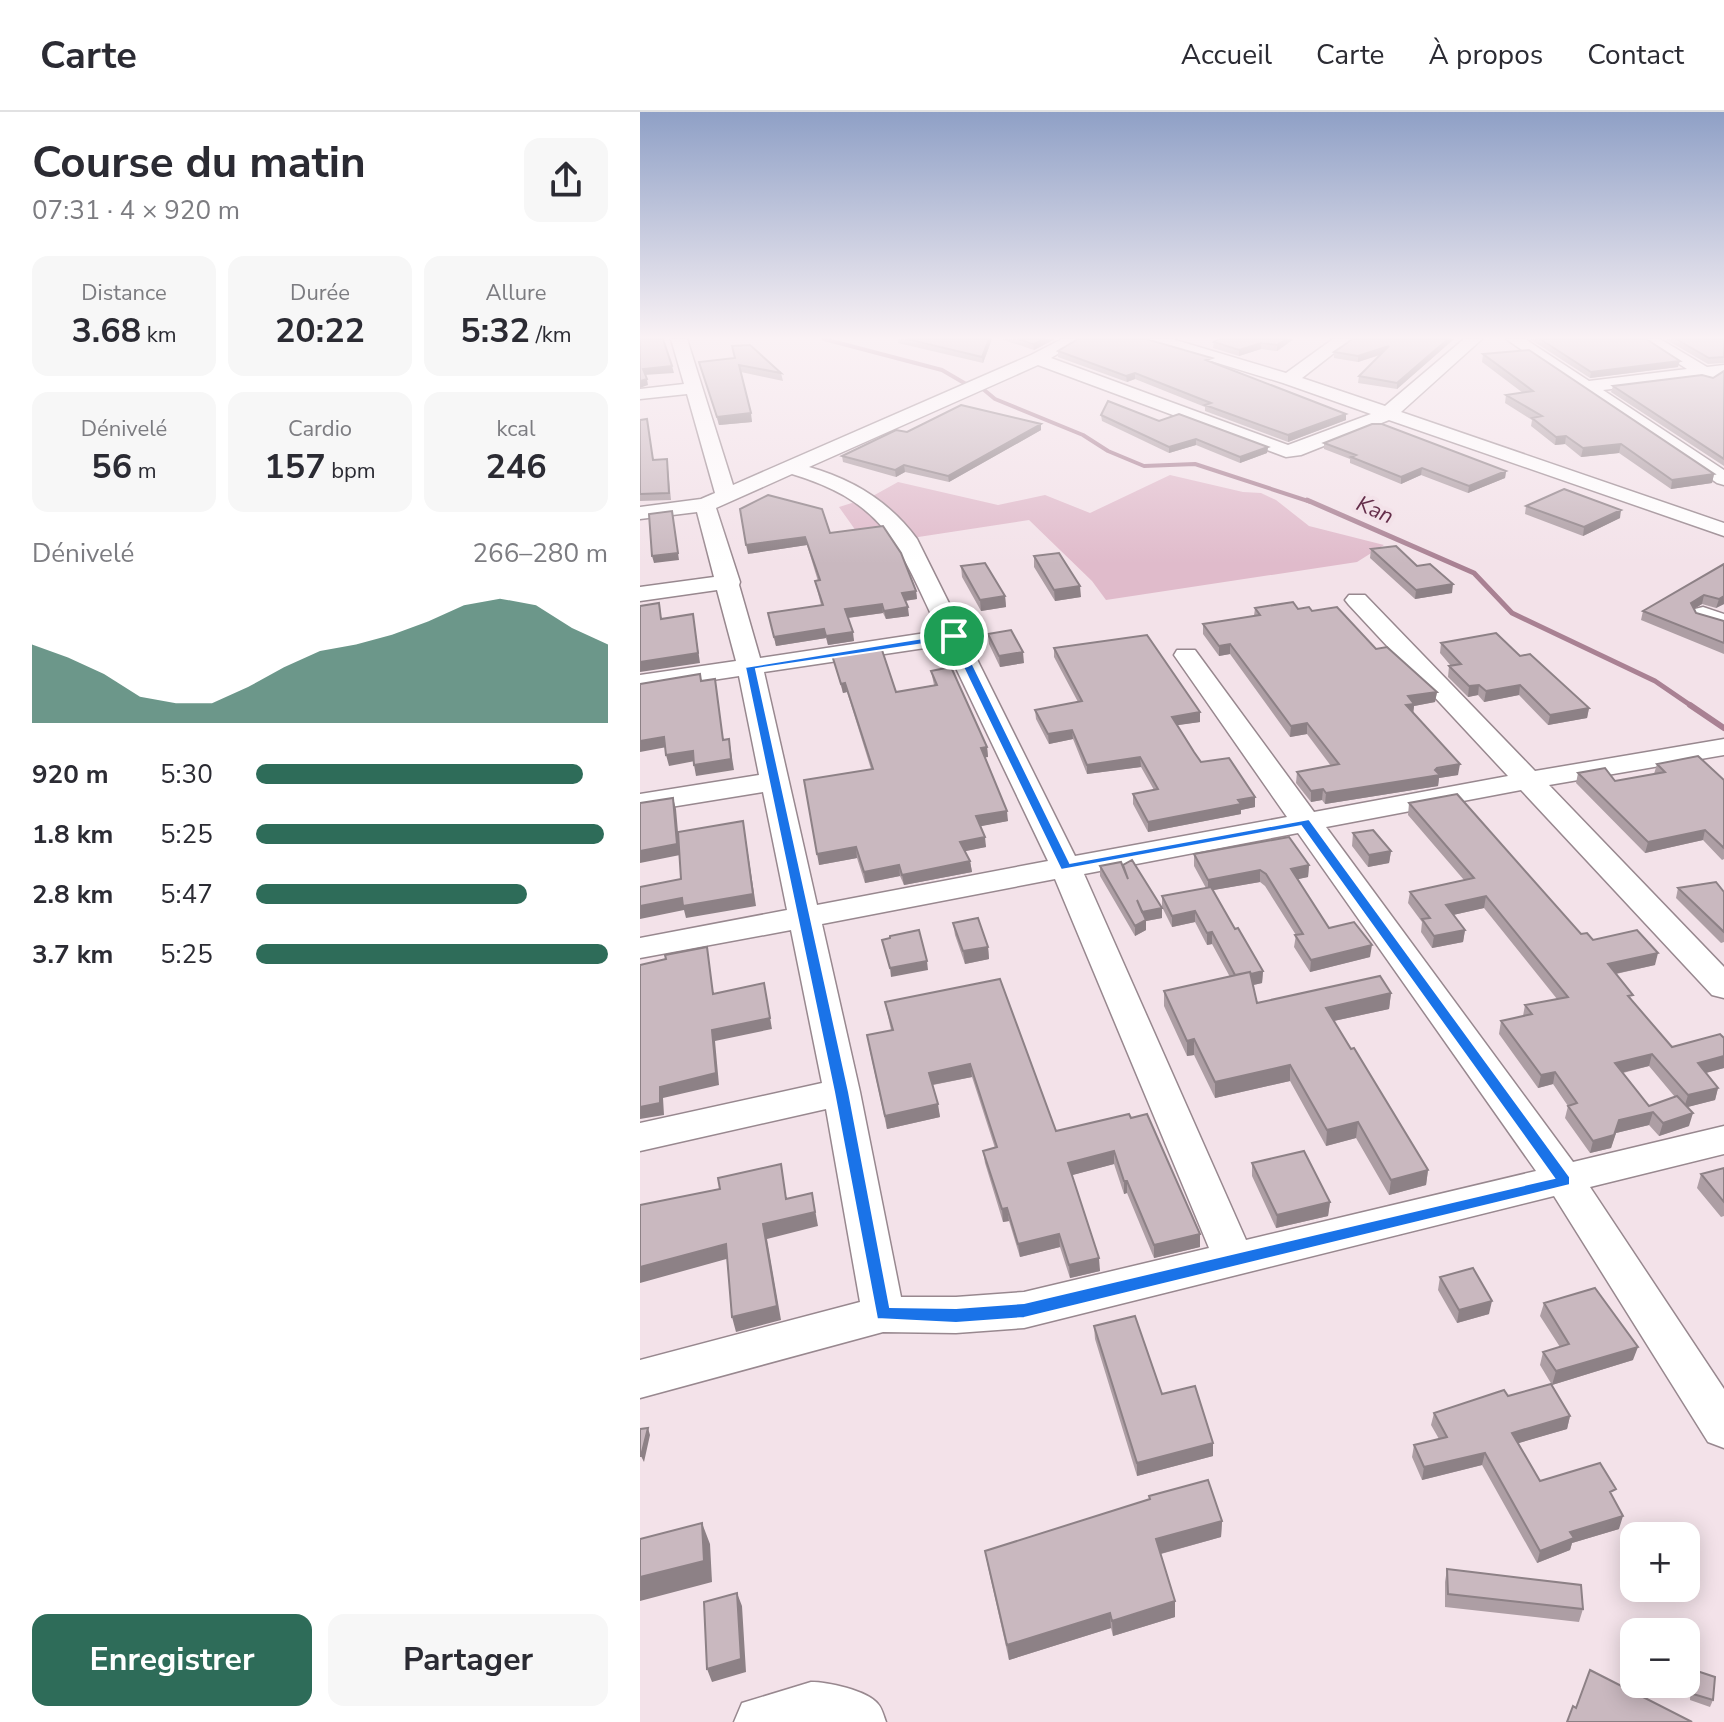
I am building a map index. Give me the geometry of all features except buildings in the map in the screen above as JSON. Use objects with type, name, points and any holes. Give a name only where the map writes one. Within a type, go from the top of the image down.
[{"type":"street","points":[[699,414],[729,582],[842,1092],[883,1314]]},
{"type":"street","points":[[640,513],[716,500],[913,414]]},
{"type":"street","points":[[1186,414],[1286,451],[1294,451],[1387,414]]},
{"type":"street","points":[[1387,414],[1724,530]]},
{"type":"street","points":[[1626,414],[1724,479]]},
{"type":"street","points":[[791,468],[856,490],[873,503],[906,539],[1066,868],[1234,1258]]},
{"type":"street","points":[[640,594],[729,582]]},
{"type":"street","points":[[1357,600],[1724,987]]},
{"type":"street","points":[[640,683],[954,636]]},
{"type":"street","points":[[1186,655],[1565,1181],[1724,1428]]},
{"type":"street","points":[[640,948],[1529,780],[1724,747]]},
{"type":"street","points":[[640,803],[775,781]]},
{"type":"street","points":[[640,1137],[842,1092]]},
{"type":"street","points":[[640,1379],[883,1314],[956,1315],[1024,1310],[1724,1140]]},
{"type":"street","points":[[761,1722],[804,1708],[839,1709],[859,1722]]},
{"type":"shaded area","points":[[1170,475],[1243,492],[1261,493],[1276,500],[1309,526],[1384,545],[1357,562],[1106,600],[1092,581],[1029,520],[866,545],[839,507],[871,497],[898,482],[998,505],[1045,495],[1090,513]]},
{"type":"waterway","name":"Kan","points":[[1032,414],[1083,435],[1108,451],[1144,466],[1195,464],[1311,502]]},
{"type":"waterway","name":"Kan","points":[[1307,500],[1474,573],[1512,613],[1655,681],[1693,707]]},
{"type":"waterway","name":"Kan","points":[[1690,705],[1724,728]]},
{"type":"route","points":[[954,636],[1066,868],[1304,822],[1565,1181],[1024,1310],[956,1315],[883,1314],[842,1092],[750,667],[954,636]]}]
